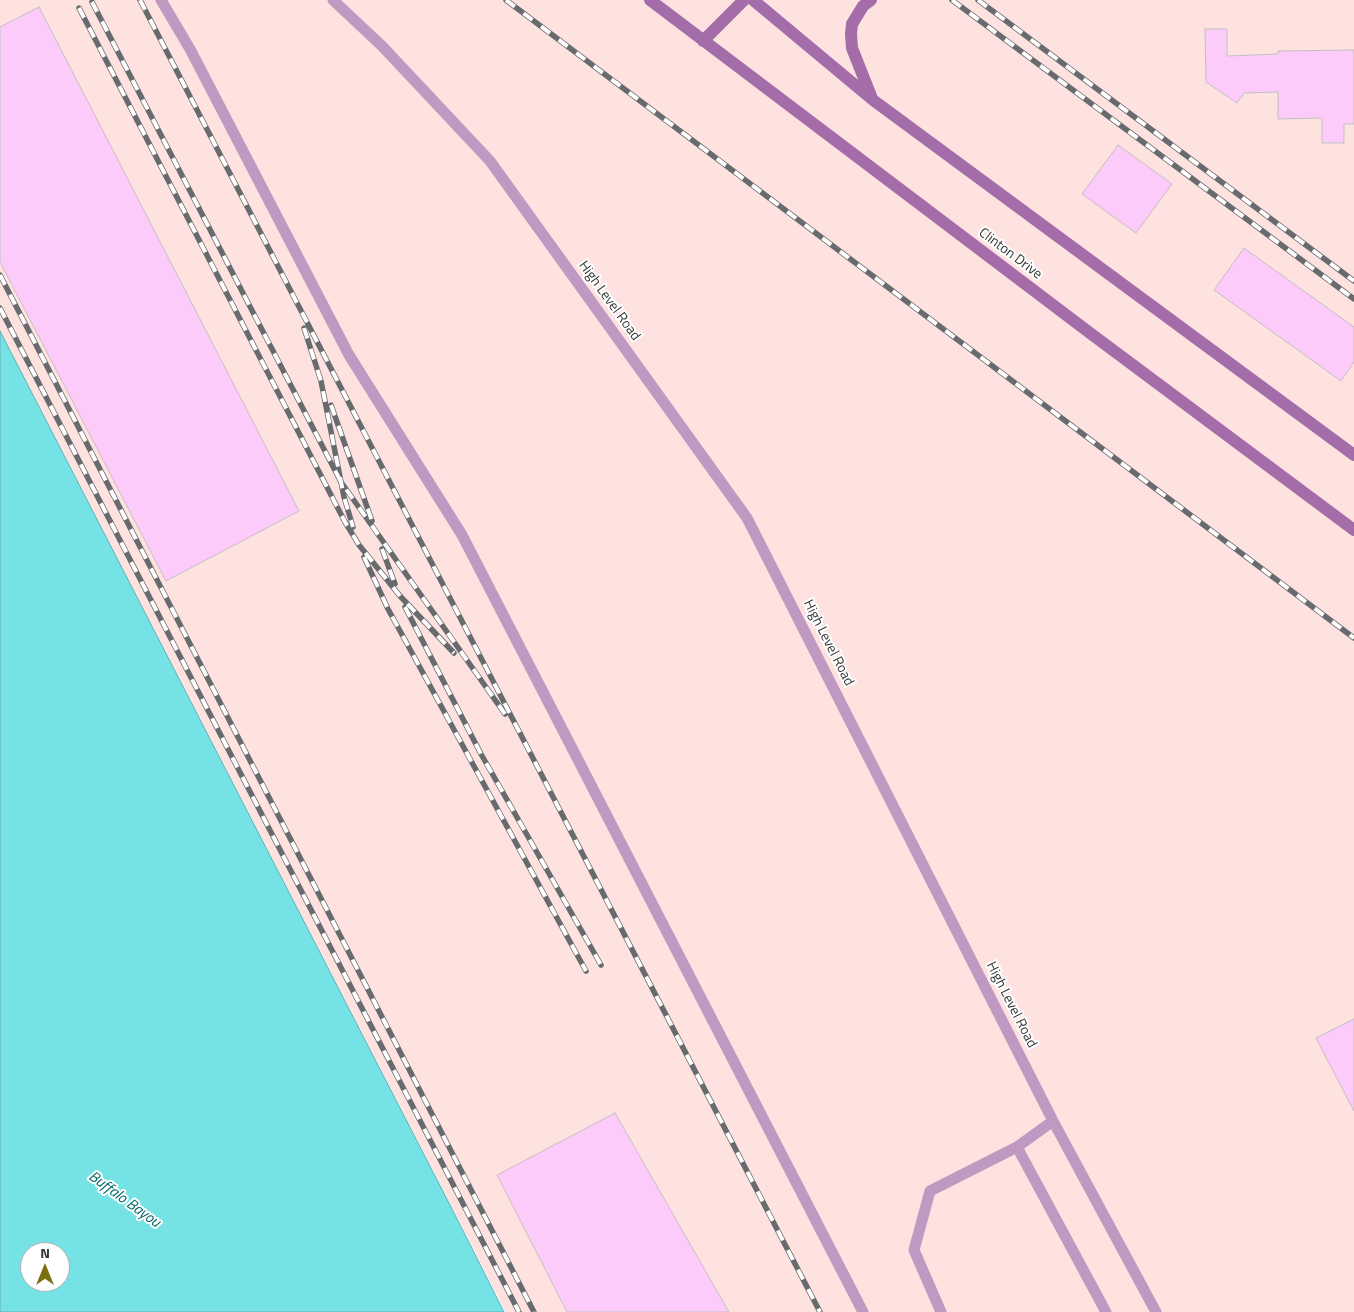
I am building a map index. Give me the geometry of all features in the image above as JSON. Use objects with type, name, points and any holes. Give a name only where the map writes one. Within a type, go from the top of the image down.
[{"type":"main road","name":"Clinton Drive","points":[[650,0],[1354,530]]},
{"type":"main road","points":[[703,41],[744,0]]},
{"type":"main road","points":[[753,0],[873,100],[1354,455]]},
{"type":"main road","points":[[871,0],[863,6],[852,24],[851,34],[852,48],[873,100]]},
{"type":"lane","points":[[161,0],[194,58],[349,355],[462,535],[863,1312]]},
{"type":"lane","name":"High Level Road","points":[[334,0],[383,47],[490,161],[747,518],[1052,1121],[1156,1312]]},
{"type":"lane","points":[[941,1312],[914,1250],[930,1191],[1017,1147],[1052,1121]]},
{"type":"lane","points":[[1017,1147],[1106,1312]]},
{"type":"shaded area","points":[[0,0],[1354,0],[1354,1312],[506,1312],[0,331]]},
{"type":"water","name":"Buffalo Bayou","points":[[0,331],[453,1211],[504,1312],[0,1312]]},
{"type":"building","points":[[39,7],[299,511],[166,581],[0,262],[0,27]]},
{"type":"building","points":[[1205,29],[1227,29],[1227,56],[1278,54],[1278,51],[1354,50],[1354,124],[1344,124],[1344,143],[1322,143],[1322,118],[1278,119],[1278,92],[1244,93],[1237,103],[1206,82]]},
{"type":"building","points":[[1118,145],[1172,184],[1136,233],[1082,194]]},
{"type":"building","points":[[1244,248],[1354,327],[1354,362],[1341,381],[1214,290]]},
{"type":"building","points":[[1354,1019],[1354,1111],[1316,1038]]},
{"type":"building","points":[[615,1113],[729,1312],[567,1312],[497,1175]]},
{"type":"railway","points":[[140,0],[820,1312]]},
{"type":"railway","points":[[506,0],[1354,638]]},
{"type":"railway","points":[[952,0],[1354,299]]},
{"type":"railway","points":[[978,0],[1354,281]]},
{"type":"railway","points":[[92,2],[341,482],[505,714]]},
{"type":"railway","points":[[79,8],[345,522],[359,545],[400,596],[454,653]]},
{"type":"railway","points":[[0,275],[534,1312]]},
{"type":"railway","points":[[0,308],[519,1312]]},
{"type":"railway","points":[[304,328],[321,381],[344,497],[353,527]]},
{"type":"railway","points":[[331,405],[372,521]]},
{"type":"railway","points":[[382,549],[395,584]]},
{"type":"railway","points":[[364,557],[388,609],[586,971]]},
{"type":"railway","points":[[405,607],[481,754],[601,965]]}]
